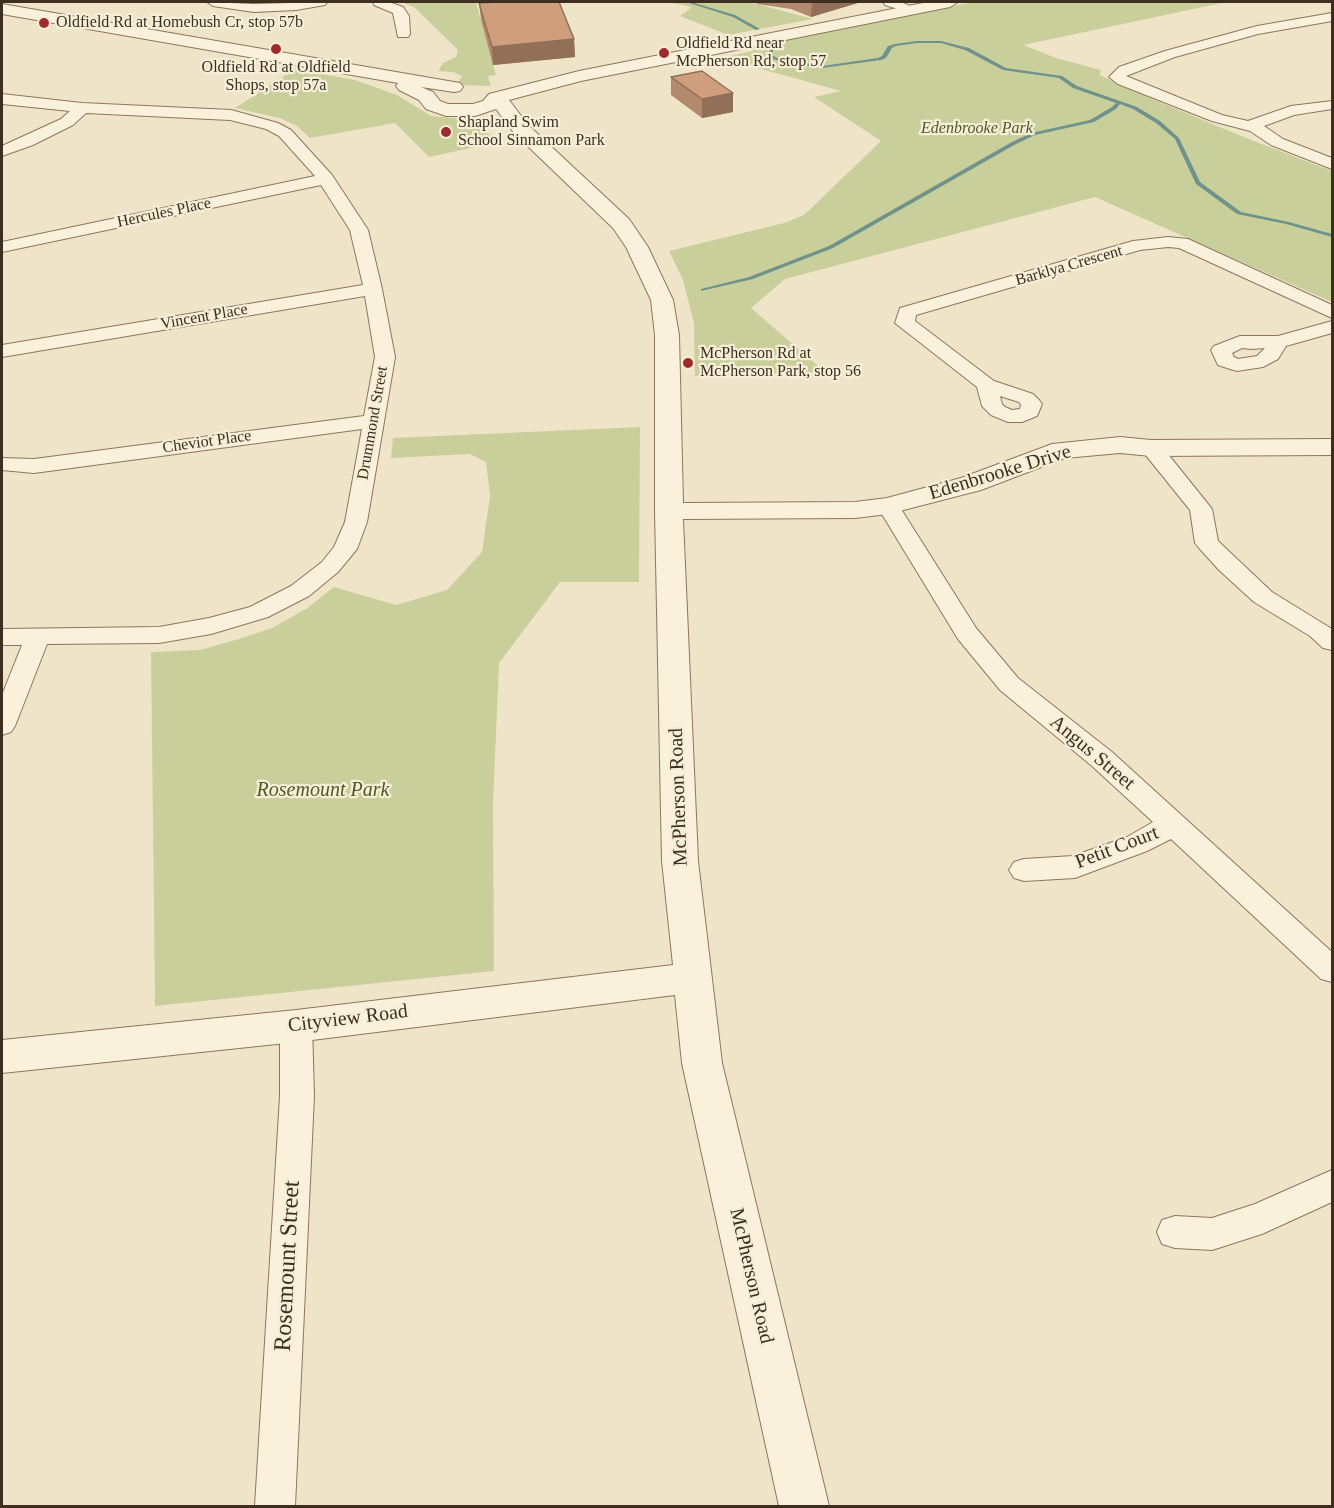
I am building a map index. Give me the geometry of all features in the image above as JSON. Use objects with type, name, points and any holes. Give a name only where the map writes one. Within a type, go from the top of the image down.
[{"type":"street","points":[[213,2],[254,8],[276,8],[320,2]]},
{"type":"street","points":[[379,2],[398,10],[402,16],[403,34]]},
{"type":"street","points":[[890,2],[910,9]]},
{"type":"street","points":[[2,9],[488,93],[950,2]]},
{"type":"street","points":[[1332,18],[1302,24],[1255,39],[1218,43],[1180,51],[1152,61],[1132,78],[1133,83],[1142,89],[1217,118],[1256,129],[1277,142],[1332,164]]},
{"type":"street","points":[[373,73],[414,90],[431,101],[433,105],[446,110],[465,111],[483,108],[488,93]]},
{"type":"street","points":[[431,101],[436,93],[454,87]]},
{"type":"street","name":"McPherson Road","points":[[488,93],[502,104],[521,129],[621,224],[638,247],[662,300],[667,335],[669,512],[680,861],[702,1063],[804,1506]]},
{"type":"street","name":"Drummond Street","points":[[2,99],[82,108],[208,113],[254,120],[285,133],[326,179],[359,230],[373,288],[385,357],[356,522],[345,549],[330,567],[300,591],[259,612],[211,626],[159,635],[2,637]]},
{"type":"street","points":[[1256,129],[1330,105]]},
{"type":"street","points":[[2,151],[27,142],[67,122],[82,108]]},
{"type":"street","points":[[465,111],[521,129]]},
{"type":"street","name":"Hercules Place","points":[[2,247],[326,179]]},
{"type":"street","name":"Barklya Crescent","points":[[987,385],[905,323],[907,312],[1139,245],[1168,242],[1182,243],[1332,312]]},
{"type":"street","name":"Vincent Place","points":[[2,351],[373,288]]},
{"type":"street","points":[[1280,342],[1332,327]]},
{"type":"street","name":"Cheviot Place","points":[[2,464],[372,421]]},
{"type":"street","name":"Edenbrooke Drive","points":[[669,512],[835,510],[888,506],[971,484],[1061,450],[1120,446],[1151,448],[1332,447]]},
{"type":"street","points":[[1151,448],[1201,509],[1207,543],[1227,565],[1263,597],[1319,630],[1332,642]]},
{"type":"street","points":[[13,487],[39,459]]},
{"type":"street","name":"Angus Street","points":[[888,506],[967,633],[1009,684],[1102,759],[1332,970]]},
{"type":"street","points":[[2,726],[38,636]]},
{"type":"street","name":"Petit Court","points":[[1024,870],[1075,867],[1137,844],[1174,824]]},
{"type":"street","name":"Cityview Road","points":[[2,1057],[296,1026],[693,978]]},
{"type":"street","name":"Rosemount Street","points":[[275,1506],[297,1095],[296,1026]]},
{"type":"street","points":[[1175,1232],[1212,1234],[1262,1218],[1332,1186]]},
{"type":"green space","points":[[401,2],[476,2],[496,75],[488,76],[491,86],[457,85],[462,76],[453,72],[438,71],[443,63],[456,57],[458,50],[414,7]]},
{"type":"green space","points":[[668,2],[749,2],[813,19],[728,35],[680,16],[692,7]]},
{"type":"green space","name":"Edenbrooke Park","points":[[974,2],[1227,2],[1023,45],[1056,58],[1101,70],[1100,75],[1133,91],[1332,171],[1332,302],[1095,197],[785,279],[751,308],[825,372],[695,376],[694,323],[683,280],[669,251],[784,223],[804,215],[881,141],[814,97],[841,91],[721,58],[753,51],[751,47],[759,43]]},
{"type":"green space","points":[[295,69],[355,80],[397,95],[431,116],[473,120],[498,142],[429,157],[395,123],[310,138],[297,126],[280,118],[235,108]]},
{"type":"green space","name":"Rosemount Park","points":[[640,427],[639,582],[560,582],[499,663],[493,804],[494,971],[155,1006],[151,652],[200,650],[272,628],[306,609],[334,587],[396,605],[447,590],[482,552],[490,496],[486,462],[470,454],[391,458],[393,438]]},
{"type":"building","points":[[559,2],[574,39],[492,47],[479,3]]},
{"type":"building","points":[[702,71],[733,93],[702,99],[671,77]]},
{"type":"waterway","points":[[688,2],[734,16],[758,29]]},
{"type":"waterway","points":[[771,41],[773,43],[770,56],[822,67],[879,59],[895,45],[941,42],[967,49],[1005,69],[1060,77],[1075,87],[1119,102]]},
{"type":"waterway","points":[[703,290],[751,278],[831,247],[1014,143],[1033,134],[1092,121],[1114,108],[1119,102]]},
{"type":"waterway","points":[[1119,102],[1135,108],[1158,122],[1177,138],[1198,183],[1239,213],[1287,223],[1332,236]]},
{"type":"place","name":"Oldfield Rd at Homebush Cr, stop 57b","points":[[44,23]]},
{"type":"place","name":"Oldfield Rd at Oldfield Shops, stop 57a","points":[[276,49]]},
{"type":"place","name":"Oldfield Rd near McPherson Rd, stop 57","points":[[664,53]]},
{"type":"place","name":"Shapland Swim School Sinnamon Park","points":[[446,132]]},
{"type":"place","name":"McPherson Rd at McPherson Park, stop 56","points":[[688,363]]}]
